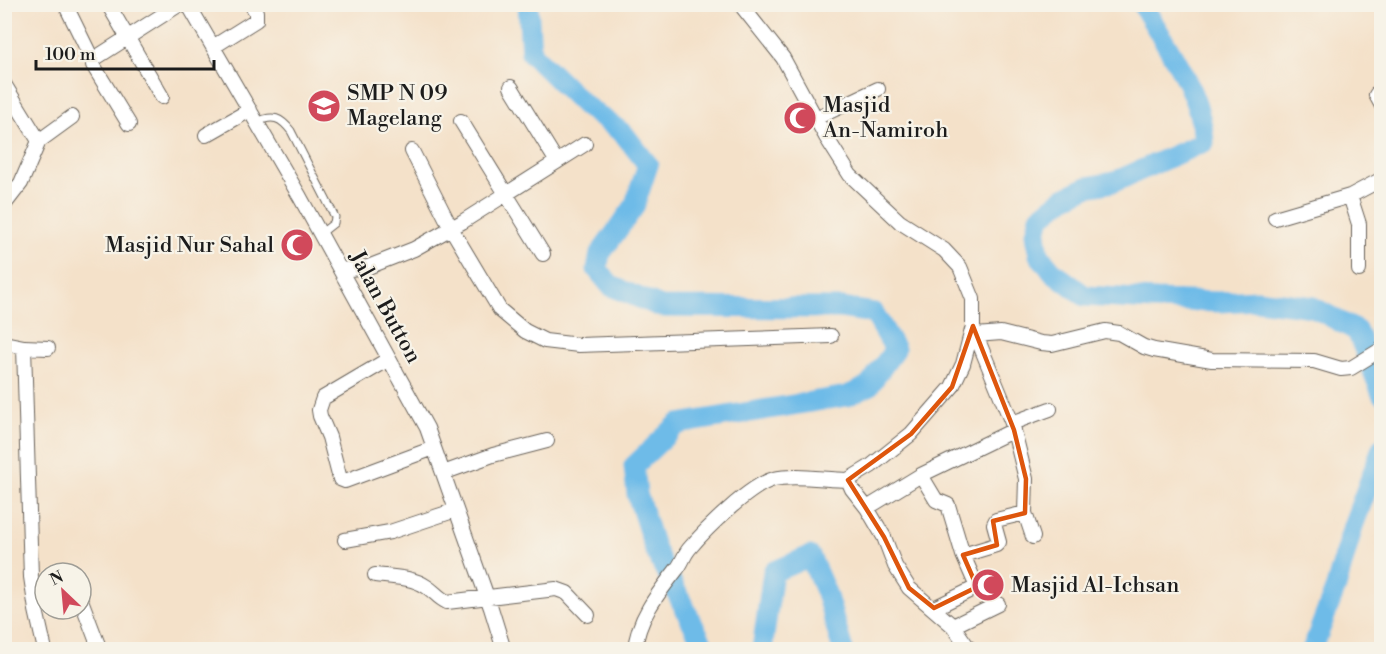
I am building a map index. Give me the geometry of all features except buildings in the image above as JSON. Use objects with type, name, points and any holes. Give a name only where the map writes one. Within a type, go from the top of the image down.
[{"type":"street","points":[[65,4],[93,61],[129,124]]},
{"type":"street","points":[[108,4],[162,97]]},
{"type":"street","points":[[93,61],[95,56],[180,4]]},
{"type":"street","name":"Jalan Button","points":[[188,4],[321,234],[427,428],[504,650]]},
{"type":"street","points":[[213,47],[256,20],[256,12],[251,4]]},
{"type":"street","points":[[740,4],[783,58],[850,176],[900,222],[944,250],[960,267],[974,299],[975,330],[1013,426],[1026,479],[1025,513],[1033,537]]},
{"type":"street","points":[[4,84],[39,141]]},
{"type":"street","points":[[511,87],[557,162]]},
{"type":"street","points":[[1382,87],[1377,95],[1382,106]]},
{"type":"street","points":[[816,118],[878,89]]},
{"type":"street","points":[[206,135],[254,116]]},
{"type":"street","points":[[4,205],[21,183],[39,141],[72,117]]},
{"type":"street","points":[[461,121],[543,254]]},
{"type":"street","points":[[341,270],[368,267],[414,249],[585,144]]},
{"type":"street","points":[[412,151],[451,228],[500,310],[525,331],[545,341],[579,345],[831,336]]},
{"type":"street","points":[[1275,218],[1350,196],[1382,179]]},
{"type":"street","points":[[1350,196],[1359,224],[1359,270]]},
{"type":"street","points":[[352,289],[368,267]]},
{"type":"street","points":[[975,330],[1002,333],[1052,344],[1104,331],[1119,333],[1143,347],[1154,350],[1212,360],[1314,361],[1341,369],[1351,368],[1382,349]]},
{"type":"street","points":[[635,650],[639,630],[656,595],[679,566],[687,550],[718,520],[759,486],[774,479],[795,477],[848,480],[871,466],[911,434],[952,387],[975,330]]},
{"type":"street","points":[[4,343],[48,348]]},
{"type":"street","points":[[24,347],[31,577],[45,650]]},
{"type":"street","points":[[389,359],[323,398],[319,410],[320,416],[329,437],[340,479],[345,481],[434,448]]},
{"type":"street","points":[[867,508],[921,475],[1050,409]]},
{"type":"street","points":[[443,473],[493,455],[548,441]]},
{"type":"street","points":[[921,475],[936,500],[948,505],[963,555],[976,587],[934,608]]},
{"type":"street","points":[[848,480],[884,537],[895,566],[909,588],[952,626],[970,650]]},
{"type":"street","points":[[345,540],[390,532],[456,510]]},
{"type":"street","points":[[963,555],[996,546],[999,542],[994,525],[996,520],[1025,513]]},
{"type":"street","points":[[375,575],[411,580],[427,587],[438,598],[447,602],[556,590],[567,593],[588,615]]},
{"type":"street","points":[[952,626],[998,604]]},
{"type":"street","points":[[89,621],[100,650]]},
{"type":"lane","points":[[254,116],[273,117],[283,121],[291,131],[335,217],[334,223],[321,234]]},
{"type":"highlighted area","points":[[973,326],[1014,430],[1026,479],[1025,513],[993,521],[997,545],[963,555],[977,587],[934,608],[909,588],[884,537],[848,480],[911,434],[952,387]]},
{"type":"waterway","points":[[528,4],[531,53],[584,105],[624,134],[648,165],[634,207],[600,254],[597,269],[611,286],[661,307],[841,308],[874,313],[895,349],[869,386],[847,396],[678,424],[634,466],[637,494],[655,550],[706,650]]},
{"type":"waterway","points":[[1142,4],[1190,88],[1202,123],[1204,142],[1114,182],[1087,187],[1064,198],[1040,217],[1036,233],[1039,255],[1053,272],[1085,296],[1220,302],[1257,300],[1313,307],[1357,331],[1382,394]]},
{"type":"waterway","points":[[1312,650],[1336,587],[1353,526],[1382,448]]},
{"type":"waterway","points":[[762,650],[773,572],[810,556],[826,593],[843,650]]},
{"type":"place","name":"SMP N 09 Magelang","points":[[324,106]]},
{"type":"place","name":"Masjid An-Namiroh","points":[[800,118]]},
{"type":"place","name":"Masjid Nur Sahal","points":[[297,245]]},
{"type":"place","name":"Masjid Al-Ichsan","points":[[988,585]]}]
